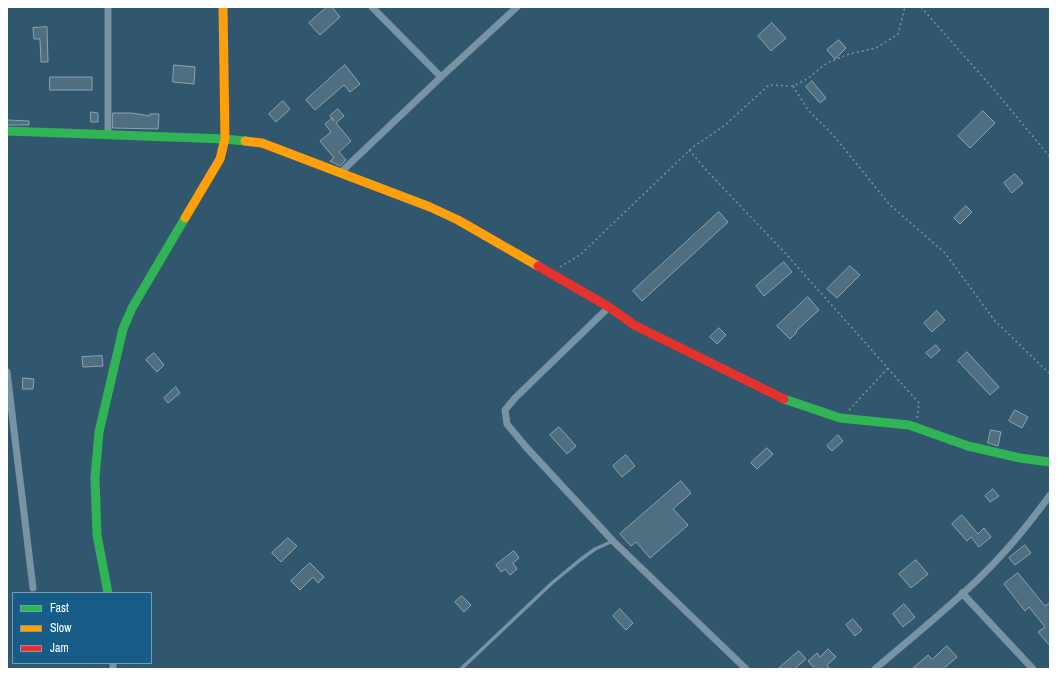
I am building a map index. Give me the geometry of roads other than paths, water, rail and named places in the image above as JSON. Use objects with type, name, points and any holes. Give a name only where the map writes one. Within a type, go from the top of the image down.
[{"type":"street","points":[[108,7],[108,134]]},
{"type":"street","points":[[108,592],[97,535],[95,478],[99,432],[123,329],[132,308],[220,159],[225,139],[223,7]]},
{"type":"street","points":[[372,7],[441,77]]},
{"type":"street","points":[[340,173],[517,7]]},
{"type":"street","points":[[7,130],[225,139],[262,143],[430,207],[458,220],[609,307],[634,325],[784,398],[840,418],[909,425],[968,446],[1020,458],[1050,462]]},
{"type":"street","points":[[609,307],[515,398],[505,410],[507,424],[526,447],[613,541],[746,669]]},
{"type":"street","points":[[7,372],[33,588]]},
{"type":"street","points":[[881,667],[962,593],[1003,553],[1050,495]]},
{"type":"street","points":[[962,593],[1033,669]]},
{"type":"lane","points":[[462,669],[552,583],[595,549],[613,541]]}]
